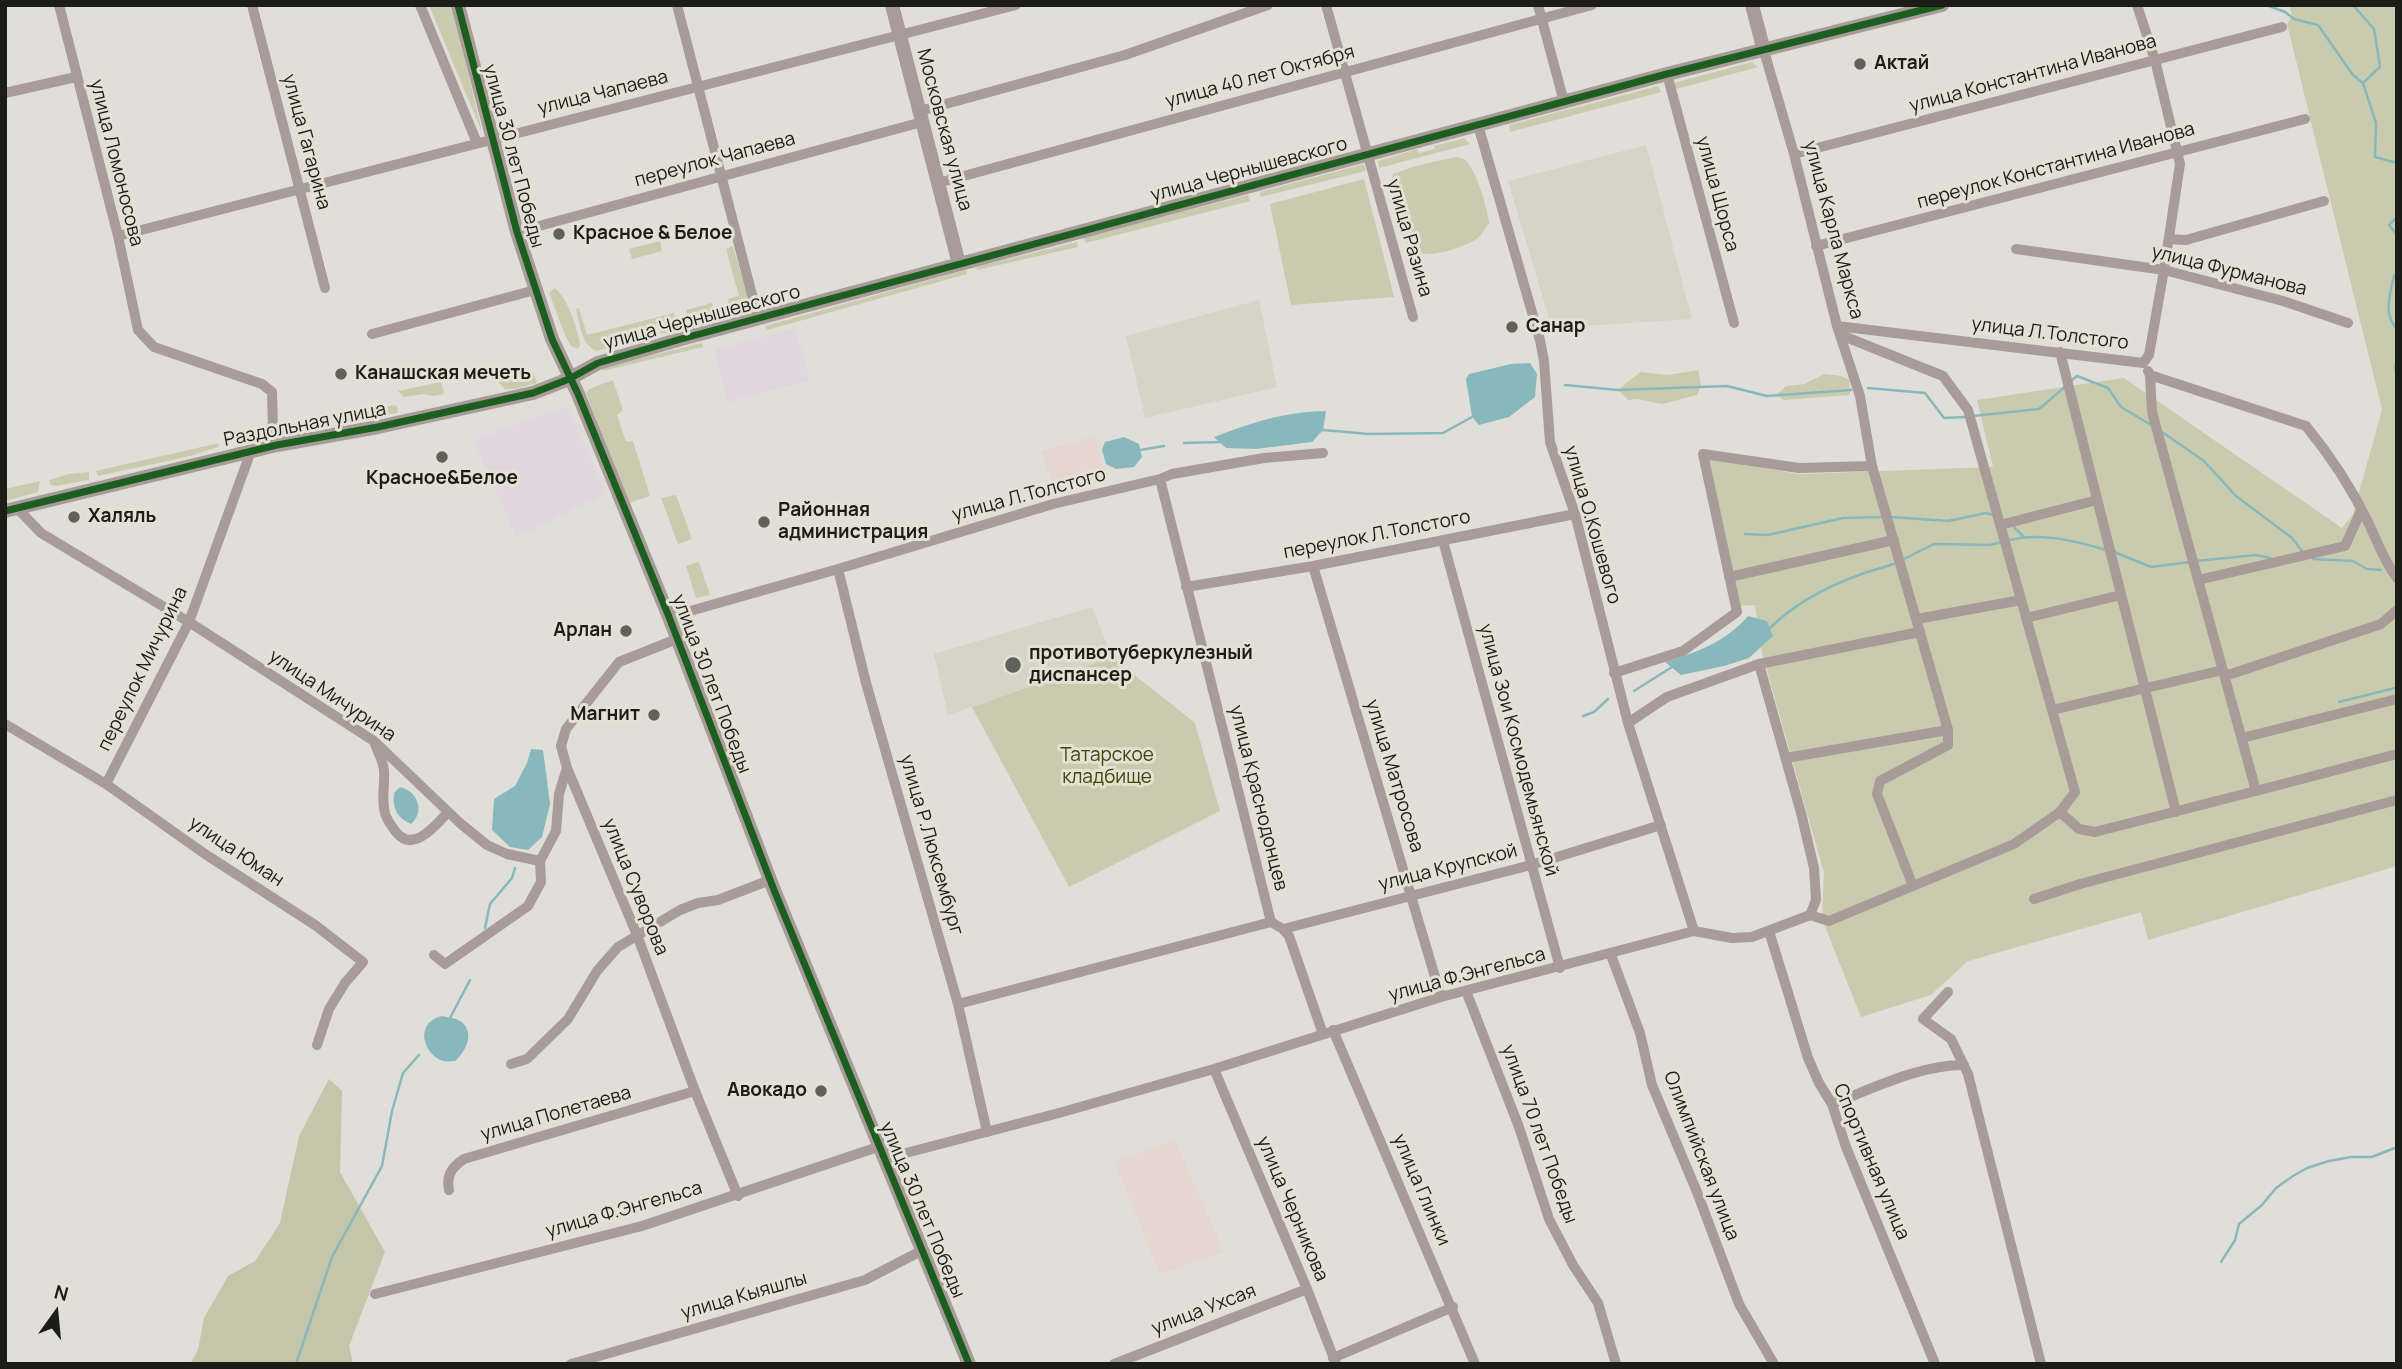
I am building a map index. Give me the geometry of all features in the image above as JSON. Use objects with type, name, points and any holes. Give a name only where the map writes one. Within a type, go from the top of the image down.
[{"type":"street","name":"улица Ломоносова","points":[[59,5],[118,236],[138,330],[154,347],[262,384],[272,392],[272,429],[277,444]]},
{"type":"street","name":"улица Гагарина","points":[[252,5],[326,288]]},
{"type":"street","name":"улица 30 лет Победы","points":[[420,5],[484,141],[569,379],[578,394],[677,639],[880,1153],[969,1364]]},
{"type":"street","name":"улица 30 лет Победы","points":[[458,5],[484,141]]},
{"type":"street","points":[[677,5],[758,318]]},
{"type":"street","name":"Московская улица","points":[[892,5],[958,264]]},
{"type":"street","name":"улица Чапаева","points":[[118,236],[1016,5]]},
{"type":"street","name":"переулок Чапаева","points":[[517,232],[720,177],[1125,55],[1268,5]]},
{"type":"street","name":"улица Разина","points":[[1325,5],[1413,317]]},
{"type":"street","points":[[1538,5],[1564,102]]},
{"type":"street","name":"улица 40 лет Октября","points":[[938,183],[1592,5]]},
{"type":"street","name":"улица Карла Маркса","points":[[1752,5],[1794,154],[1839,331],[1860,396],[1872,466],[1948,730]]},
{"type":"street","name":"улица Чернышевского","points":[[569,379],[598,363],[758,318],[1667,74],[1942,5]]},
{"type":"street","points":[[2137,5],[2155,60],[2179,164],[2149,355],[2143,363]]},
{"type":"street","name":"улица Константина Иванова","points":[[1794,154],[2282,27]]},
{"type":"street","name":"улица Щорса","points":[[1667,74],[1734,323]]},
{"type":"street","points":[[5,93],[76,77]]},
{"type":"street","name":"переулок Константина Иванова","points":[[1816,247],[2305,119]]},
{"type":"street","name":"улица О.Кошевого","points":[[1478,125],[1540,340],[1550,442],[1575,514],[1628,723],[1694,931]]},
{"type":"street","points":[[2169,239],[2186,240],[2324,201]]},
{"type":"street","name":"улица Фурманова","points":[[2017,249],[2164,270],[2283,301],[2347,323]]},
{"type":"street","points":[[372,334],[535,290]]},
{"type":"street","points":[[1759,664],[1814,868],[1816,900],[1810,915],[1829,920],[2014,844],[2060,812],[2075,792],[1968,410],[1943,376],[1839,331]]},
{"type":"street","name":"улица Л.Толстого","points":[[1839,331],[2060,352],[2143,363],[2150,375]]},
{"type":"street","points":[[2060,352],[2176,811]]},
{"type":"street","points":[[2256,791],[2152,412],[2150,375],[2306,426],[2321,444],[2361,511],[2385,563],[2397,578]]},
{"type":"street","name":"Раздольная улица","points":[[11,509],[277,444],[378,427],[519,396],[569,379]]},
{"type":"street","name":"переулок Мичурина","points":[[106,784],[189,622],[251,451]]},
{"type":"street","name":"улица Л.Толстого","points":[[668,617],[1054,504],[1172,474],[1264,458],[1323,453]]},
{"type":"street","points":[[1614,673],[1683,650],[1737,612],[1703,454],[1798,468],[1872,466]]},
{"type":"street","name":"улица Краснодонцев","points":[[1160,479],[1271,922],[1283,929]]},
{"type":"street","points":[[2000,525],[2097,500]]},
{"type":"street","name":"улица Мичурина","points":[[11,509],[41,533],[189,622],[374,741],[487,845],[507,854],[540,861]]},
{"type":"street","points":[[2198,580],[2345,546],[2361,511]]},
{"type":"street","name":"переулок Л.Толстого","points":[[1186,587],[1312,566],[1575,514]]},
{"type":"street","points":[[1729,577],[1894,540]]},
{"type":"street","name":"улица Зои Космодемьянской","points":[[1443,541],[1560,968]]},
{"type":"street","name":"улица Матросова","points":[[1312,566],[1441,998]]},
{"type":"street","name":"улица Р.Люксембург","points":[[838,569],[866,684],[958,1004],[987,1132]]},
{"type":"street","points":[[2026,618],[2121,595]]},
{"type":"street","points":[[1917,619],[2021,600]]},
{"type":"street","points":[[2052,710],[2144,687],[2224,673],[2381,624],[2397,610]]},
{"type":"street","points":[[1628,723],[1667,697],[1759,664],[1920,632]]},
{"type":"street","name":"улица Суворова","points":[[677,639],[619,662],[566,729],[561,746],[567,768],[637,935],[695,1091],[738,1196]]},
{"type":"street","points":[[2242,738],[2397,699]]},
{"type":"street","name":"улица Юман","points":[[5,724],[106,784],[205,854],[314,925],[363,962],[345,983],[329,1009],[317,1045]]},
{"type":"street","points":[[1786,758],[1948,730],[1948,745],[1880,781],[1877,794],[1913,886]]},
{"type":"street","points":[[374,741],[384,770],[382,789],[386,817],[399,836],[418,839],[449,812]]},
{"type":"street","points":[[2060,812],[2079,829],[2095,832],[2397,754]]},
{"type":"street","points":[[434,955],[445,964],[528,906],[541,882],[540,861],[556,831],[559,794],[567,768]]},
{"type":"street","points":[[2034,899],[2080,884],[2397,800]]},
{"type":"street","name":"улица Крупской","points":[[1283,929],[1531,865],[1661,825]]},
{"type":"street","points":[[511,1064],[527,1059],[568,1019],[604,963],[618,947],[680,910],[718,900],[770,880]]},
{"type":"street","name":"улица Ф.Энгельса","points":[[375,1294],[642,1226],[880,1153],[987,1132],[1214,1069],[1466,991],[1694,931],[1732,938],[1752,937],[1810,915]]},
{"type":"street","points":[[958,1004],[1271,922]]},
{"type":"street","points":[[1283,929],[1289,936],[1328,1032]]},
{"type":"street","name":"Спортивная улица","points":[[1769,932],[1808,1058],[1832,1104],[1846,1147],[1935,1364]]},
{"type":"street","name":"Олимпийская улица","points":[[1611,955],[1640,1032],[1652,1085],[1740,1304],[1774,1364]]},
{"type":"street","name":"улица 70 лет Победы","points":[[1466,991],[1519,1127],[1549,1219],[1573,1265],[1598,1303],[1616,1364]]},
{"type":"street","points":[[1948,992],[1923,1018],[1951,1039],[1968,1074],[2042,1364]]},
{"type":"street","name":"улица Глинки","points":[[1328,1032],[1453,1307],[1475,1364]]},
{"type":"street","points":[[1832,1104],[1898,1078],[1943,1065],[1964,1065]]},
{"type":"street","name":"улица Черникова","points":[[1214,1069],[1335,1361]]},
{"type":"street","name":"улица Полетаева","points":[[449,1190],[449,1174],[464,1158],[695,1091]]},
{"type":"street","name":"улица Кыяшлы","points":[[571,1364],[865,1280],[921,1251]]},
{"type":"street","name":"улица Ухсая","points":[[1114,1364],[1307,1289]]},
{"type":"street","points":[[1335,1361],[1453,1307]]},
{"type":"shaded area","points":[[1646,145],[1692,319],[1552,328],[1508,181]]},
{"type":"shaded area","points":[[1259,300],[1277,387],[1145,418],[1126,336]]},
{"type":"shaded area","points":[[795,328],[810,380],[728,402],[714,350]]},
{"type":"shaded area","points":[[566,406],[607,493],[516,537],[474,440]]},
{"type":"shaded area","points":[[1095,436],[1106,480],[1056,494],[1041,451]]},
{"type":"shaded area","name":"противотуберкулезный диспансер","points":[[1092,607],[1112,657],[948,715],[934,654]]},
{"type":"shaded area","points":[[1175,1140],[1224,1252],[1160,1274],[1115,1162]]},
{"type":"green space","points":[[429,5],[452,5],[482,132]]},
{"type":"green space","points":[[2290,5],[2397,5],[2397,866],[2148,940],[2141,912],[1968,961],[1931,995],[1861,1017],[1822,919],[1824,873],[1762,653],[1755,605],[1740,606],[1709,459],[1799,474],[1993,467],[1977,400],[2124,378],[2342,528],[2353,514],[2382,410],[2287,24],[2292,16]]},
{"type":"green space","points":[[1752,62],[1758,67],[1676,89],[1674,83]]},
{"type":"green space","points":[[1658,86],[1661,92],[1510,132],[1509,125]]},
{"type":"green space","points":[[1464,138],[1470,144],[1379,168],[1378,161],[1417,149],[1419,153],[1435,149],[1434,146]]},
{"type":"green space","points":[[1456,157],[1466,161],[1474,173],[1489,223],[1477,238],[1469,243],[1434,254],[1418,252],[1412,249],[1404,238],[1398,220],[1389,188],[1393,174]]},
{"type":"green space","points":[[1364,164],[1366,171],[1260,197],[1260,192]]},
{"type":"green space","points":[[1364,179],[1394,297],[1291,305],[1270,204]]},
{"type":"green space","points":[[1248,195],[1250,201],[1086,243],[1083,237]]},
{"type":"green space","points":[[660,241],[662,251],[632,259],[629,249]]},
{"type":"green space","points":[[1077,242],[1078,247],[977,270],[976,267]]},
{"type":"green space","points":[[733,246],[750,304],[746,310],[734,313],[728,299],[739,296],[726,249]]},
{"type":"green space","points":[[966,270],[967,274],[767,330],[765,326]]},
{"type":"green space","points":[[554,288],[564,298],[571,314],[580,345],[578,349],[571,346],[565,335],[549,293]]},
{"type":"green space","points":[[712,303],[716,319],[690,325],[686,310]]},
{"type":"green space","points":[[579,308],[587,335],[674,313],[674,331],[661,334],[658,324],[643,327],[646,338],[596,351],[587,344],[582,333],[576,309]]},
{"type":"green space","points":[[702,343],[703,347],[603,371],[603,367]]},
{"type":"green space","points":[[1698,370],[1701,386],[1697,395],[1662,404],[1628,400],[1618,390],[1640,372],[1668,375]]},
{"type":"green space","points":[[533,372],[537,383],[505,389],[498,382]]},
{"type":"green space","points":[[1824,374],[1849,380],[1850,395],[1784,400],[1776,395],[1786,386],[1805,384]]},
{"type":"green space","points":[[613,380],[623,410],[617,415],[626,442],[633,441],[650,496],[629,503],[586,393],[589,389]]},
{"type":"green space","points":[[441,382],[444,394],[404,397],[398,391]]},
{"type":"green space","points":[[395,405],[398,408],[397,413],[365,418],[359,416],[359,412]]},
{"type":"green space","points":[[219,443],[218,447],[190,456],[98,476],[96,471]]},
{"type":"green space","points":[[89,472],[89,480],[56,486],[51,485],[49,480],[69,474]]},
{"type":"green space","points":[[40,481],[38,492],[5,501],[5,489]]},
{"type":"green space","points":[[676,495],[692,539],[678,544],[661,498]]},
{"type":"green space","points":[[699,562],[710,595],[696,598],[686,566]]},
{"type":"green space","name":"Татарское кладбище","points":[[1112,657],[1195,723],[1220,811],[1069,887],[972,707]]},
{"type":"green space","points":[[329,1079],[342,1091],[340,1172],[385,1252],[349,1346],[353,1364],[190,1364],[198,1350],[204,1318],[228,1276],[255,1261],[280,1223],[299,1136]]},
{"type":"water","points":[[1530,363],[1537,374],[1535,397],[1509,417],[1479,425],[1472,417],[1466,379],[1469,374],[1511,364]]},
{"type":"water","points":[[1326,411],[1323,430],[1312,442],[1256,449],[1226,448],[1214,437],[1269,419],[1296,413]]},
{"type":"water","points":[[1124,437],[1139,444],[1142,457],[1134,467],[1116,469],[1106,464],[1102,450],[1105,442]]},
{"type":"water","points":[[1748,616],[1767,621],[1773,636],[1749,658],[1681,675],[1665,662],[1710,645],[1731,632]]},
{"type":"water","points":[[531,749],[543,750],[550,804],[542,837],[528,850],[510,847],[492,830],[494,799],[515,786]]},
{"type":"water","points":[[400,787],[411,793],[418,802],[418,814],[411,824],[399,816],[395,808],[394,793]]},
{"type":"water","points":[[442,1016],[460,1021],[468,1030],[466,1047],[455,1061],[436,1058],[424,1039],[427,1025]]},
{"type":"waterway","points":[[2266,5],[2285,12],[2294,19],[2318,25],[2353,75],[2363,83]]},
{"type":"waterway","points":[[2353,5],[2374,29],[2380,67],[2363,83],[2376,123],[2375,157],[2397,163]]},
{"type":"waterway","points":[[2397,217],[2389,225],[2397,235]]},
{"type":"waterway","points":[[2397,274],[2394,276],[2389,304],[2390,317],[2397,329]]},
{"type":"waterway","points":[[2397,362],[2397,380]]},
{"type":"waterway","points":[[2071,381],[2077,376],[2108,388],[2121,407],[2153,426]]},
{"type":"waterway","points":[[1565,385],[1618,390],[1727,386],[1767,396],[1851,390]]},
{"type":"waterway","points":[[1973,416],[2039,409],[2066,386]]},
{"type":"waterway","points":[[1868,388],[1925,393],[1944,418],[1966,417]]},
{"type":"waterway","points":[[1323,430],[1369,434],[1443,433],[1472,417]]},
{"type":"waterway","points":[[2162,432],[2204,461],[2236,496],[2292,538],[2302,551]]},
{"type":"waterway","points":[[1184,443],[1220,442]]},
{"type":"waterway","points":[[1140,450],[1164,446]]},
{"type":"waterway","points":[[1890,517],[1948,521],[1986,513],[1993,515]]},
{"type":"waterway","points":[[1745,534],[1768,535],[1843,518],[1883,517]]},
{"type":"waterway","points":[[2014,527],[2024,537]]},
{"type":"waterway","points":[[2010,540],[2046,537],[2106,550]]},
{"type":"waterway","points":[[1902,560],[1934,544],[1989,545],[2003,542]]},
{"type":"waterway","points":[[2112,551],[2151,567],[2190,562]]},
{"type":"waterway","points":[[2196,561],[2256,555],[2270,558]]},
{"type":"waterway","points":[[2313,559],[2353,561],[2367,569],[2381,570]]},
{"type":"waterway","points":[[1770,628],[1800,603],[1823,590],[1896,563]]},
{"type":"waterway","points":[[1634,691],[1672,667]]},
{"type":"waterway","points":[[2339,702],[2395,688]]},
{"type":"waterway","points":[[1583,716],[1594,712],[1608,699]]},
{"type":"waterway","points":[[485,928],[490,904],[512,878],[515,868]]},
{"type":"waterway","points":[[450,1018],[470,980]]},
{"type":"waterway","points":[[296,1364],[332,1257],[382,1166],[392,1111],[403,1073],[419,1055]]},
{"type":"waterway","points":[[2221,1262],[2235,1240],[2239,1224],[2262,1205],[2276,1188],[2293,1176],[2329,1161],[2372,1157],[2397,1147]]},
{"type":"cycle path","points":[[458,5],[517,232],[552,339],[578,394],[669,617],[774,890],[969,1364]]},
{"type":"cycle path","points":[[5,511],[277,445],[378,427],[533,393],[569,379],[598,363],[681,339],[1667,74],[1942,5]]},
{"type":"place","name":"Актай","points":[[1860,64]]},
{"type":"place","name":"Красное & Белое","points":[[559,234]]},
{"type":"place","name":"Санар","points":[[1512,327]]},
{"type":"place","name":"Канашская мечеть","points":[[341,374]]},
{"type":"place","name":"Красное&Белое","points":[[442,457]]},
{"type":"place","name":"Халяль","points":[[74,517]]},
{"type":"place","name":"Районная администрация","points":[[764,522]]},
{"type":"place","name":"Арлан","points":[[626,631]]},
{"type":"place","name":"противотуберкулезный диспансер","points":[[1013,665]]},
{"type":"place","name":"Магнит","points":[[654,715]]},
{"type":"place","name":"Авокадо","points":[[821,1091]]}]
